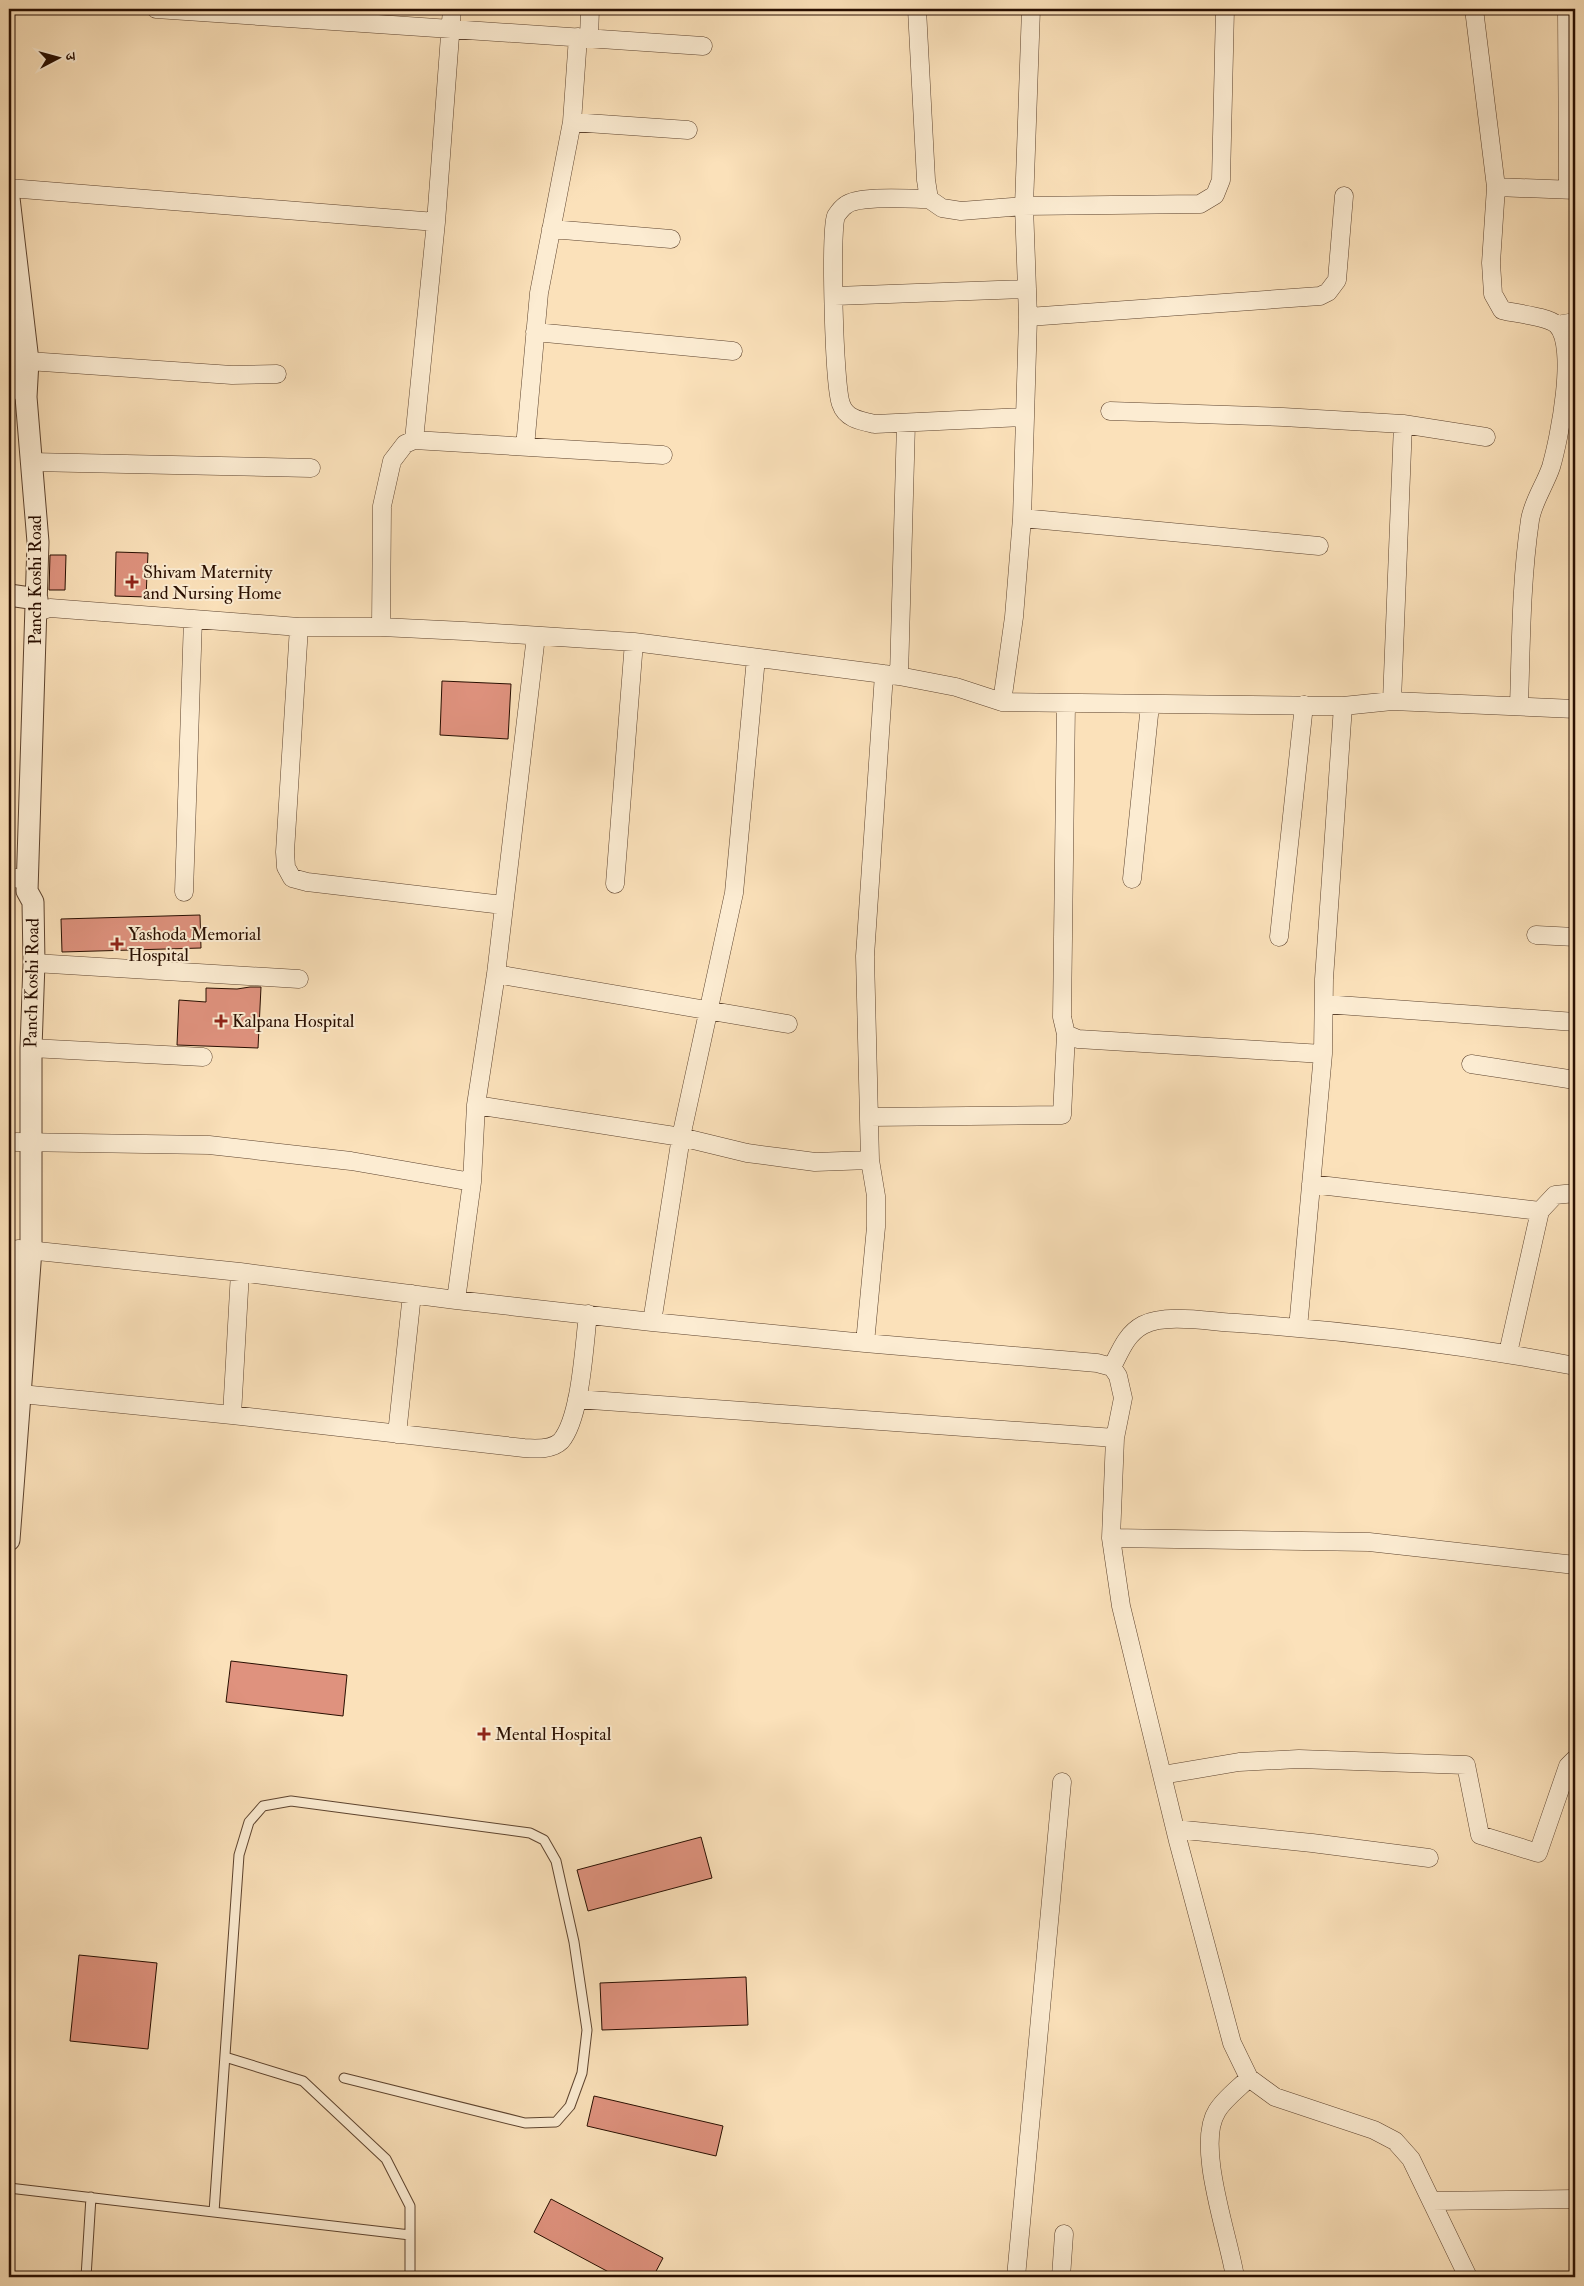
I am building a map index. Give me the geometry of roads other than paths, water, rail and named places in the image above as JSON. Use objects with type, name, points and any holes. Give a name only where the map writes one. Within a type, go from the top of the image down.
[{"type":"street","points":[[156,9],[703,46]]},
{"type":"street","points":[[414,440],[436,222],[452,9]]},
{"type":"street","points":[[525,447],[539,293],[572,122],[583,37],[590,9]]},
{"type":"street","points":[[916,9],[926,180],[929,199]]},
{"type":"street","points":[[1002,702],[1014,617],[1022,518],[1028,317],[1024,206],[1031,9]]},
{"type":"street","points":[[1025,417],[875,424],[854,420],[841,405],[836,382],[834,240],[836,216],[848,204],[875,198],[929,199],[942,208],[961,211],[1024,206],[1200,204],[1215,195],[1222,180],[1225,9]]},
{"type":"street","points":[[1474,9],[1496,186],[1492,263],[1493,294],[1502,310],[1545,319],[1557,325],[1575,322]]},
{"type":"street","points":[[1496,186],[1572,190],[1567,9]]},
{"type":"street","points":[[572,122],[688,130]]},
{"type":"street","points":[[9,188],[436,222]]},
{"type":"street","points":[[1028,317],[1320,296],[1328,292],[1337,280],[1344,196]]},
{"type":"street","name":"Panch Koshi Road","points":[[9,198],[28,361],[26,397],[38,542],[41,606],[21,882],[32,902],[34,963],[31,1048],[23,1142],[24,1249],[21,1394],[12,1471],[9,1540]]},
{"type":"street","points":[[551,229],[671,239]]},
{"type":"street","points":[[835,296],[1027,289]]},
{"type":"street","points":[[1519,706],[1523,606],[1531,517],[1550,469],[1556,446],[1565,384],[1567,360],[1564,340],[1557,325]]},
{"type":"street","points":[[535,332],[732,351]]},
{"type":"street","name":"Panch Koshi Road","points":[[9,340],[11,364],[26,397]]},
{"type":"street","points":[[28,361],[232,375],[278,374]]},
{"type":"street","points":[[1110,411],[1274,416],[1403,424],[1486,437]]},
{"type":"street","points":[[865,1343],[876,1227],[876,1196],[870,1160],[868,1117],[865,956],[892,675],[906,422]]},
{"type":"street","points":[[1392,701],[1403,424]]},
{"type":"street","points":[[381,627],[382,506],[392,461],[405,444],[414,440],[663,455]]},
{"type":"street","points":[[31,462],[311,468]]},
{"type":"street","points":[[1022,518],[1319,546]]},
{"type":"street","points":[[9,595],[41,606]]},
{"type":"street","points":[[9,610],[41,606],[299,627],[381,627],[634,642],[892,675],[956,687],[1002,702],[1343,706],[1392,701],[1575,709]]},
{"type":"street","points":[[184,892],[193,619]]},
{"type":"street","points":[[299,627],[285,852],[286,867],[292,878],[307,882],[503,905]]},
{"type":"street","points":[[456,1300],[472,1182],[476,1105],[496,974],[536,636]]},
{"type":"street","points":[[615,884],[634,642]]},
{"type":"street","points":[[652,1322],[681,1137],[734,893],[756,658]]},
{"type":"street","points":[[868,1117],[1062,1115],[1066,1034],[1062,1017],[1066,703]]},
{"type":"street","points":[[1132,879],[1150,705]]},
{"type":"street","points":[[1279,937],[1304,705]]},
{"type":"street","points":[[1298,1328],[1323,1054],[1324,1004],[1343,706]]},
{"type":"street","points":[[21,882],[23,1142],[209,1145],[351,1161],[472,1182]]},
{"type":"street","points":[[1536,935],[1575,938]]},
{"type":"street","points":[[34,963],[300,980]]},
{"type":"street","points":[[496,974],[788,1024]]},
{"type":"street","points":[[1324,1004],[1575,1022]]},
{"type":"street","points":[[1066,1034],[1078,1039],[1323,1054]]},
{"type":"street","points":[[31,1048],[203,1057]]},
{"type":"street","points":[[1471,1064],[1575,1080]]},
{"type":"street","points":[[476,1105],[681,1137],[747,1153],[816,1162],[870,1160]]},
{"type":"street","points":[[1311,1184],[1540,1211]]},
{"type":"street","points":[[1508,1353],[1540,1211],[1555,1195],[1575,1194]]},
{"type":"street","points":[[9,1351],[24,1249],[240,1272],[456,1300],[652,1322],[1097,1363],[1112,1367],[1118,1376],[1123,1398],[1116,1438],[1112,1538],[1121,1606],[1175,1829],[1232,2043],[1249,2078],[1275,2097],[1374,2130],[1395,2141],[1411,2159],[1468,2277]]},
{"type":"street","points":[[232,1415],[240,1272]]},
{"type":"street","points":[[397,1434],[412,1294]]},
{"type":"street","points":[[21,1394],[544,1449],[560,1442],[568,1428],[577,1399],[588,1314]]},
{"type":"street","points":[[1112,1367],[1127,1338],[1143,1325],[1170,1319],[1298,1328],[1508,1353],[1575,1366]]},
{"type":"street","points":[[577,1399],[1116,1438]]},
{"type":"street","points":[[1112,1538],[1369,1542],[1575,1565]]},
{"type":"street","points":[[1162,1775],[1240,1762],[1300,1759],[1466,1765],[1480,1835],[1538,1853],[1568,1766],[1575,1759]]},
{"type":"street","points":[[1016,2277],[1062,1782]]},
{"type":"street","points":[[1175,1829],[1312,1842],[1429,1858]]},
{"type":"street","points":[[1235,2277],[1208,2155],[1210,2127],[1217,2111],[1249,2078]]},
{"type":"street","points":[[1432,2201],[1575,2199]]},
{"type":"street","points":[[1060,2277],[1064,2234]]},
{"type":"lane","points":[[214,2212],[239,1856],[250,1822],[263,1806],[291,1801],[530,1834],[544,1840],[556,1861],[574,1942],[587,2030],[582,2073],[570,2106],[556,2122],[525,2123],[344,2078]]},
{"type":"lane","points":[[225,2057],[303,2081],[386,2158],[410,2206],[410,2277]]},
{"type":"lane","points":[[9,2188],[410,2235]]},
{"type":"lane","points":[[86,2277],[90,2197]]},
{"type":"place","name":"Shivam Maternity and Nursing Home","points":[[132,582]]},
{"type":"place","name":"Yashoda Memorial Hospital","points":[[117,944]]},
{"type":"place","name":"Kalpana Hospital","points":[[221,1021]]},
{"type":"place","name":"Mental Hospital","points":[[484,1734]]}]
